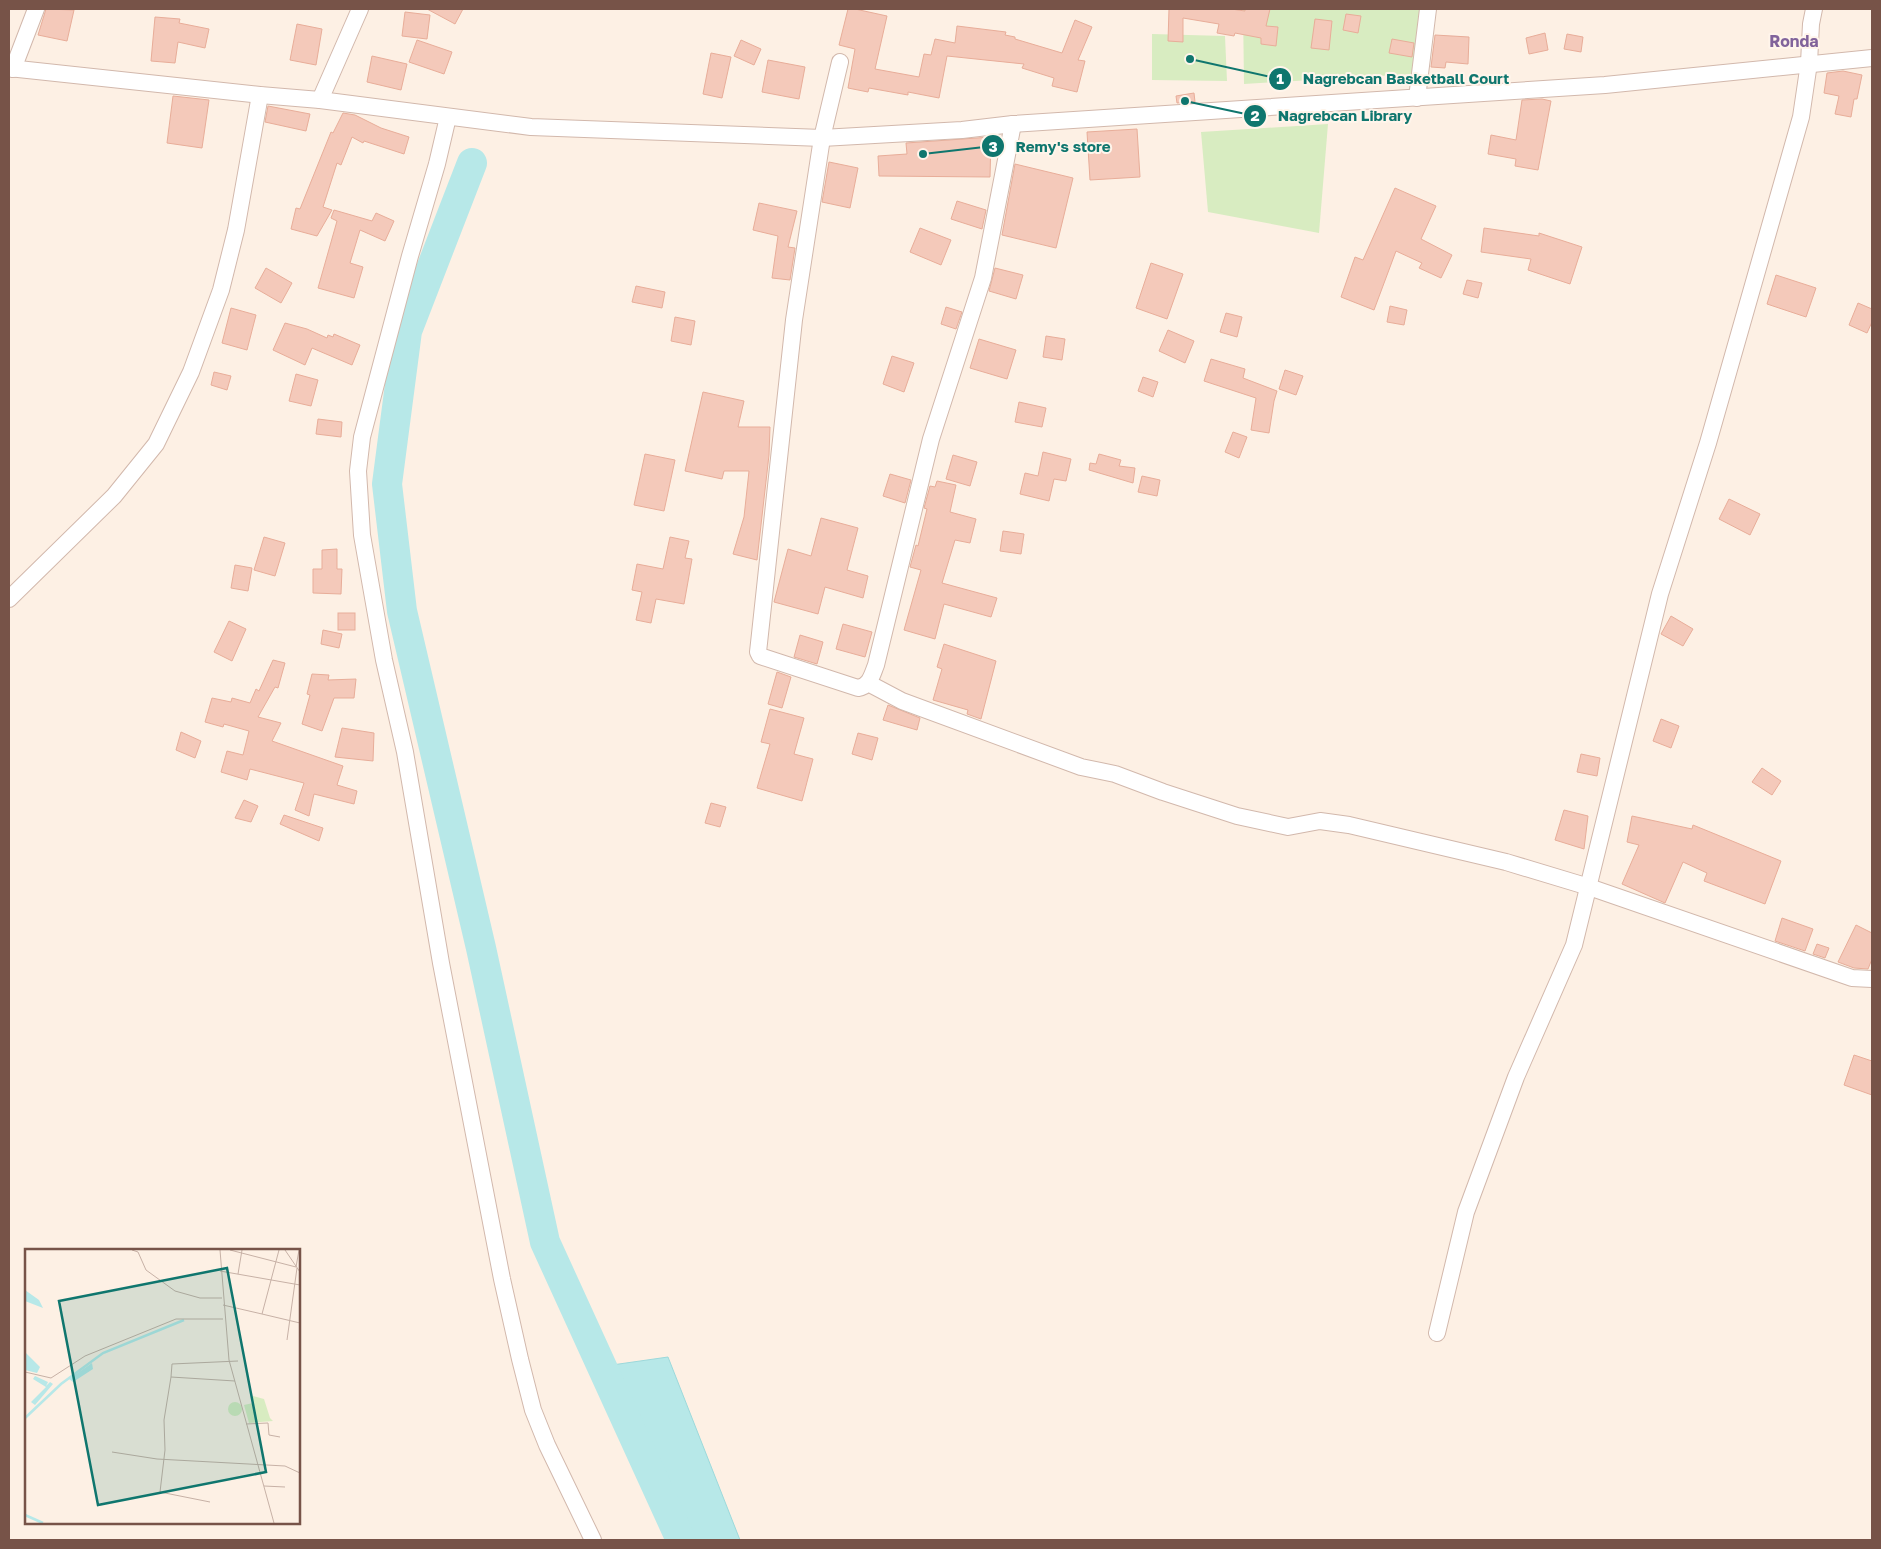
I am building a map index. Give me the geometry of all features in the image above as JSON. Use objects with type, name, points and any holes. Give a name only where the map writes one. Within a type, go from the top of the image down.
[{"type":"street","points":[[36,9],[11,68],[320,100],[531,127],[822,138],[1606,85],[1872,58]]},
{"type":"street","points":[[320,100],[360,9]]},
{"type":"street","points":[[1417,98],[1428,9]]},
{"type":"street","points":[[1437,1332],[1466,1212],[1516,1077],[1574,945],[1660,594],[1708,443],[1801,117],[1814,9]]},
{"type":"street","points":[[840,62],[822,138],[794,320],[758,652],[760,656],[858,688],[864,687],[868,683],[876,665],[931,439],[983,278],[1013,124]]},
{"type":"street","points":[[9,599],[114,496],[156,444],[191,372],[221,290],[236,230],[260,95]]},
{"type":"street","points":[[448,117],[437,164],[410,256],[362,437],[358,471],[362,535],[380,641],[405,752],[443,973],[502,1279],[518,1350],[533,1410],[547,1445],[592,1540]]},
{"type":"street","points":[[868,683],[902,701],[1082,766],[1115,774],[1162,792],[1237,816],[1288,826],[1320,821],[1349,825],[1506,862],[1589,887],[1852,978],[1872,979]]},
{"type":"green space","points":[[1243,9],[1420,9],[1412,74],[1244,84]]},
{"type":"green space","points":[[1152,34],[1225,36],[1227,81],[1152,80]]},
{"type":"green space","points":[[1328,124],[1319,233],[1208,212],[1201,132]]},
{"type":"water","points":[[668,1357],[740,1540],[690,1540],[612,1365]]},
{"type":"building","points":[[46,9],[74,10],[67,41],[38,35]]},
{"type":"building","points":[[427,9],[463,9],[455,24]]},
{"type":"building","points":[[848,9],[887,16],[875,69],[919,77],[924,54],[931,55],[935,39],[955,43],[957,26],[1006,32],[1005,35],[1015,37],[1015,39],[1062,53],[1075,20],[1092,27],[1078,60],[1085,61],[1077,92],[1052,86],[1054,78],[1022,68],[1024,64],[947,56],[939,98],[908,92],[908,95],[869,88],[868,92],[848,88],[855,49],[839,45]]},
{"type":"building","points":[[1169,9],[1231,9],[1245,11],[1245,9],[1270,9],[1266,26],[1278,27],[1276,46],[1261,44],[1261,38],[1235,33],[1234,36],[1217,33],[1219,24],[1183,18],[1183,42],[1168,41]]},
{"type":"building","points":[[405,12],[430,15],[427,39],[402,36]]},
{"type":"building","points":[[1346,14],[1361,16],[1358,33],[1343,30]]},
{"type":"building","points":[[155,17],[180,19],[179,23],[209,29],[205,48],[178,42],[175,63],[151,61]]},
{"type":"building","points":[[1315,19],[1332,21],[1329,50],[1311,48]]},
{"type":"building","points":[[297,24],[322,29],[316,65],[290,60]]},
{"type":"building","points":[[1545,33],[1548,50],[1529,54],[1526,38]]},
{"type":"building","points":[[1567,34],[1583,37],[1581,52],[1564,49]]},
{"type":"building","points":[[1435,35],[1469,37],[1468,64],[1446,62],[1445,68],[1431,67]]},
{"type":"building","points":[[1392,39],[1414,43],[1412,57],[1389,53]]},
{"type":"building","points":[[417,40],[452,52],[444,74],[409,62]]},
{"type":"building","points":[[741,40],[761,49],[754,65],[734,56]]},
{"type":"building","points":[[711,53],[731,57],[722,98],[703,94]]},
{"type":"building","points":[[372,56],[407,64],[401,90],[367,82]]},
{"type":"building","points":[[768,60],[805,67],[799,99],[762,92]]},
{"type":"building","points":[[1843,71],[1862,75],[1857,99],[1854,99],[1851,117],[1835,114],[1839,96],[1824,93],[1827,73]]},
{"type":"building","points":[[1194,93],[1195,102],[1177,103],[1176,96]]},
{"type":"building","points":[[173,96],[209,100],[202,148],[167,143]]},
{"type":"building","points":[[1542,99],[1551,101],[1538,170],[1515,166],[1516,159],[1488,154],[1491,135],[1516,140],[1522,100]]},
{"type":"building","points":[[268,106],[310,114],[306,131],[265,122]]},
{"type":"building","points":[[343,113],[355,115],[381,128],[409,137],[404,154],[364,141],[363,143],[352,137],[341,165],[337,163],[323,207],[332,210],[317,236],[291,229],[296,208],[300,209],[331,132],[333,133]]},
{"type":"building","points":[[1137,129],[1140,177],[1090,180],[1087,132]]},
{"type":"building","points":[[991,137],[990,177],[879,176],[878,156],[907,154],[906,143]]},
{"type":"building","points":[[829,162],[858,168],[850,208],[822,202]]},
{"type":"building","points":[[1015,164],[1073,178],[1056,248],[1002,235]]},
{"type":"building","points":[[1395,188],[1436,206],[1421,239],[1452,255],[1441,278],[1419,268],[1422,263],[1396,251],[1374,310],[1341,297],[1355,257],[1363,260]]},
{"type":"building","points":[[957,201],[986,210],[982,229],[951,219]]},
{"type":"building","points":[[759,203],[797,211],[788,247],[795,248],[790,280],[772,278],[778,236],[753,230]]},
{"type":"building","points":[[334,210],[372,221],[376,213],[394,221],[385,241],[360,230],[350,263],[363,267],[354,298],[318,288],[337,221],[331,218]]},
{"type":"building","points":[[920,228],[951,240],[941,265],[910,252]]},
{"type":"building","points":[[1484,228],[1539,236],[1539,233],[1582,247],[1570,284],[1528,270],[1531,259],[1481,252]]},
{"type":"building","points":[[1151,263],[1183,274],[1167,319],[1136,308]]},
{"type":"building","points":[[266,268],[292,283],[281,303],[255,288]]},
{"type":"building","points":[[995,268],[1023,275],[1016,299],[989,291]]},
{"type":"building","points":[[1776,275],[1816,288],[1806,317],[1767,304]]},
{"type":"building","points":[[1467,280],[1482,283],[1478,298],[1463,294]]},
{"type":"building","points":[[636,286],[665,292],[662,308],[632,302]]},
{"type":"building","points":[[1858,303],[1872,309],[1872,322],[1867,333],[1849,325]]},
{"type":"building","points":[[1390,306],[1407,310],[1404,325],[1387,322]]},
{"type":"building","points":[[946,307],[962,312],[956,329],[941,324]]},
{"type":"building","points":[[231,308],[256,315],[247,350],[222,343]]},
{"type":"building","points":[[1226,313],[1242,317],[1237,337],[1220,332]]},
{"type":"building","points":[[675,317],[695,321],[691,345],[671,341]]},
{"type":"building","points":[[285,323],[307,329],[327,338],[328,335],[333,337],[334,334],[360,345],[352,365],[312,348],[305,365],[273,350]]},
{"type":"building","points":[[1168,330],[1194,341],[1185,363],[1159,351]]},
{"type":"building","points":[[1046,336],[1065,339],[1062,360],[1043,357]]},
{"type":"building","points":[[979,339],[1016,350],[1007,379],[970,368]]},
{"type":"building","points":[[892,356],[914,363],[904,392],[883,384]]},
{"type":"building","points":[[1211,359],[1245,369],[1243,378],[1277,391],[1269,433],[1251,430],[1256,398],[1204,381]]},
{"type":"building","points":[[1285,370],[1303,376],[1296,395],[1279,389]]},
{"type":"building","points":[[214,372],[231,376],[227,390],[211,385]]},
{"type":"building","points":[[296,374],[318,380],[311,406],[289,401]]},
{"type":"building","points":[[1143,377],[1158,382],[1153,397],[1138,391]]},
{"type":"building","points":[[703,392],[744,401],[738,427],[770,427],[769,455],[757,560],[733,554],[744,517],[749,471],[724,471],[722,479],[685,471]]},
{"type":"building","points":[[1019,402],[1046,408],[1042,427],[1015,422]]},
{"type":"building","points":[[318,419],[342,422],[341,437],[316,434]]},
{"type":"building","points":[[1233,432],[1247,437],[1239,458],[1225,452]]},
{"type":"building","points":[[1043,452],[1071,459],[1066,481],[1054,479],[1049,501],[1020,494],[1025,473],[1038,476]]},
{"type":"building","points":[[645,454],[675,460],[664,511],[634,505]]},
{"type":"building","points":[[1099,454],[1121,460],[1119,466],[1135,468],[1133,483],[1089,470],[1090,463],[1096,464]]},
{"type":"building","points":[[953,455],[977,462],[970,486],[946,479]]},
{"type":"building","points":[[890,474],[911,480],[905,503],[883,496]]},
{"type":"building","points":[[1142,476],[1160,480],[1157,496],[1138,492]]},
{"type":"building","points":[[937,481],[956,485],[950,512],[976,519],[970,543],[955,540],[942,583],[997,598],[991,617],[944,604],[935,639],[904,630],[921,570],[910,567],[916,545],[918,546],[927,509],[924,508],[930,486],[935,487]]},
{"type":"building","points":[[1729,499],[1760,514],[1750,535],[1719,519]]},
{"type":"building","points":[[821,518],[858,528],[847,570],[868,576],[863,598],[825,587],[818,614],[774,602],[788,549],[811,556]]},
{"type":"building","points":[[1003,531],[1024,534],[1021,554],[1000,551]]},
{"type":"building","points":[[264,537],[285,543],[275,576],[254,570]]},
{"type":"building","points":[[670,537],[689,541],[685,558],[692,559],[684,604],[656,599],[651,623],[636,620],[642,592],[632,590],[637,564],[663,569]]},
{"type":"building","points":[[337,549],[337,569],[342,569],[341,594],[313,593],[313,569],[322,569],[322,550]]},
{"type":"building","points":[[235,565],[252,568],[248,591],[231,588]]},
{"type":"building","points":[[338,613],[355,613],[355,630],[338,630]]},
{"type":"building","points":[[1671,616],[1693,629],[1683,646],[1661,634]]},
{"type":"building","points":[[229,621],[246,629],[232,661],[214,652]]},
{"type":"building","points":[[843,624],[872,632],[865,657],[836,649]]},
{"type":"building","points":[[323,630],[342,634],[339,648],[321,644]]},
{"type":"building","points":[[800,635],[823,642],[817,664],[794,657]]},
{"type":"building","points":[[944,644],[996,661],[981,719],[967,714],[968,710],[933,700],[942,669],[937,667]]},
{"type":"building","points":[[273,660],[285,663],[278,688],[275,687],[258,717],[281,723],[272,741],[343,766],[337,785],[357,791],[354,804],[314,794],[309,816],[295,810],[304,783],[250,769],[247,780],[221,772],[227,751],[243,755],[249,731],[224,724],[223,727],[205,722],[212,698],[231,702],[232,698],[250,703],[256,689],[259,691]]},
{"type":"building","points":[[777,672],[791,677],[782,708],[768,704]]},
{"type":"building","points":[[312,674],[329,675],[328,680],[356,679],[354,698],[334,698],[322,731],[302,724],[310,695],[307,694]]},
{"type":"building","points":[[888,705],[920,718],[917,730],[883,720]]},
{"type":"building","points":[[770,709],[804,718],[794,754],[813,759],[802,801],[757,788],[770,744],[761,742]]},
{"type":"building","points":[[1661,719],[1679,726],[1671,748],[1653,741]]},
{"type":"building","points":[[342,728],[374,733],[373,761],[335,757]]},
{"type":"building","points":[[181,732],[201,741],[195,758],[176,750]]},
{"type":"building","points":[[858,733],[878,738],[872,760],[852,754]]},
{"type":"building","points":[[1581,754],[1600,758],[1597,776],[1577,772]]},
{"type":"building","points":[[1762,768],[1781,781],[1772,795],[1752,782]]},
{"type":"building","points":[[244,800],[258,806],[251,822],[235,818]]},
{"type":"building","points":[[711,803],[726,807],[720,827],[705,823]]},
{"type":"building","points":[[1564,810],[1588,816],[1584,849],[1555,840]]},
{"type":"building","points":[[284,815],[323,828],[319,841],[280,824]]},
{"type":"building","points":[[1632,816],[1692,829],[1693,825],[1781,861],[1765,904],[1704,881],[1707,873],[1683,862],[1665,903],[1622,884],[1639,845],[1627,842]]},
{"type":"building","points":[[1782,918],[1813,929],[1805,951],[1775,941]]},
{"type":"building","points":[[1856,925],[1872,933],[1872,959],[1868,969],[1854,968],[1838,962]]},
{"type":"building","points":[[1817,944],[1829,948],[1825,958],[1813,954]]},
{"type":"building","points":[[1854,1055],[1872,1061],[1872,1095],[1844,1085]]},
{"type":"waterway","points":[[472,163],[407,331],[387,484],[402,611],[481,948],[545,1242],[681,1540]]},
{"type":"place","name":"Nagrebcan Basketball Court","points":[[1190,59]]},
{"type":"place","name":"Nagrebcan Library","points":[[1185,101]]},
{"type":"place","name":"Remy's store","points":[[923,154]]},
{"type":"district","name":"Ronda","points":[[1794,41]]}]
